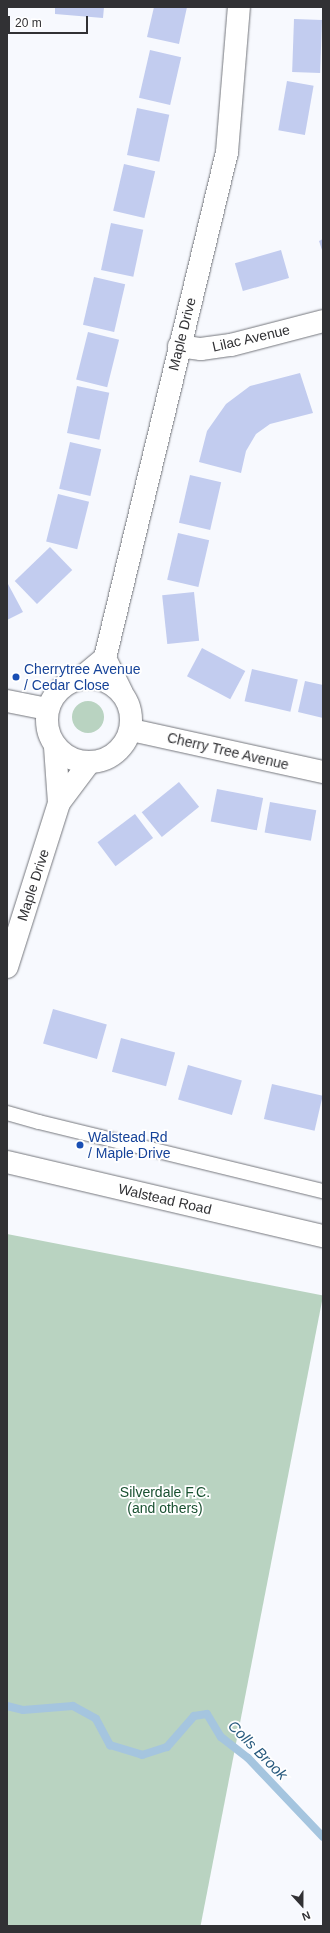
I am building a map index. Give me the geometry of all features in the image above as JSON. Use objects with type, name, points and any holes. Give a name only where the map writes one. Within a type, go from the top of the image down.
[{"type":"street","name":"Maple Drive","points":[[105,658],[226,152],[239,7]]},
{"type":"street","name":"Lilac Avenue","points":[[179,346],[201,349],[231,345],[323,321]]},
{"type":"street","points":[[7,701],[47,709],[54,696],[62,687],[81,678],[105,658],[132,715],[132,730],[123,747],[105,760],[89,763],[68,758],[55,747]]},
{"type":"street","points":[[81,678],[106,681],[122,693]]},
{"type":"street","name":"Maple Drive","points":[[47,709],[47,729],[55,747],[59,803]]},
{"type":"street","name":"Cherry Tree Avenue","points":[[132,730],[323,772]]},
{"type":"street","name":"Maple Drive","points":[[7,967],[59,803],[89,763]]},
{"type":"street","name":"Walstead Road","points":[[7,1162],[323,1236]]},
{"type":"lane","points":[[7,1113],[323,1191]]},
{"type":"green space","points":[[85,701],[91,701],[100,705],[104,717],[100,729],[91,733],[85,733],[76,729],[72,720],[72,714],[76,705]]},
{"type":"green space","name":"Silverdale F.C. (and others)","points":[[7,1234],[323,1295],[201,1926],[7,1926]]},
{"type":"building","points":[[55,7],[104,7],[103,18],[55,14]]},
{"type":"building","points":[[154,7],[187,7],[179,44],[147,37]]},
{"type":"building","points":[[294,19],[322,20],[320,73],[292,72]]},
{"type":"building","points":[[150,50],[181,57],[170,105],[139,98]]},
{"type":"building","points":[[287,81],[314,86],[305,135],[278,130]]},
{"type":"building","points":[[137,108],[169,115],[159,162],[127,155]]},
{"type":"building","points":[[124,164],[155,171],[144,218],[113,211]]},
{"type":"building","points":[[111,223],[143,230],[133,277],[101,270]]},
{"type":"building","points":[[323,239],[323,253],[319,241]]},
{"type":"building","points":[[281,250],[289,278],[243,291],[235,263]]},
{"type":"building","points":[[94,277],[125,284],[114,332],[83,325]]},
{"type":"building","points":[[88,332],[119,340],[107,387],[76,380]]},
{"type":"building","points":[[300,373],[313,413],[270,424],[256,434],[246,451],[241,473],[199,462],[207,431],[226,404],[250,386]]},
{"type":"building","points":[[77,386],[109,393],[99,440],[67,433]]},
{"type":"building","points":[[70,442],[101,449],[90,496],[59,489]]},
{"type":"building","points":[[190,475],[221,482],[210,530],[179,523]]},
{"type":"building","points":[[58,494],[89,502],[77,549],[46,542]]},
{"type":"building","points":[[178,533],[209,540],[198,587],[167,580]]},
{"type":"building","points":[[50,547],[72,570],[37,604],[15,581]]},
{"type":"building","points":[[7,584],[23,612],[7,620]]},
{"type":"building","points":[[194,592],[199,641],[167,644],[162,595]]},
{"type":"building","points":[[202,648],[245,671],[230,699],[187,676]]},
{"type":"building","points":[[252,669],[298,680],[290,712],[245,701]]},
{"type":"building","points":[[305,681],[323,685],[323,718],[298,712]]},
{"type":"building","points":[[179,782],[199,807],[162,837],[142,812]]},
{"type":"building","points":[[217,789],[263,798],[257,830],[211,821]]},
{"type":"building","points":[[270,802],[316,810],[311,841],[265,833]]},
{"type":"building","points":[[135,814],[153,838],[116,866],[97,842]]},
{"type":"building","points":[[53,1009],[107,1024],[97,1059],[43,1044]]},
{"type":"building","points":[[121,1038],[175,1052],[166,1086],[112,1072]]},
{"type":"building","points":[[188,1065],[242,1080],[232,1115],[178,1100]]},
{"type":"building","points":[[272,1084],[323,1096],[315,1131],[264,1119]]},
{"type":"waterway","name":"Colls Brook","points":[[7,1706],[23,1710],[73,1706],[96,1719],[110,1745],[142,1755],[167,1747],[194,1716],[207,1714],[221,1737],[248,1758],[323,1837]]},
{"type":"place","name":"Cherrytree Avenue / Cedar Close","points":[[16,677]]},
{"type":"place","name":"Walstead Rd / Maple Drive","points":[[80,1145]]}]
